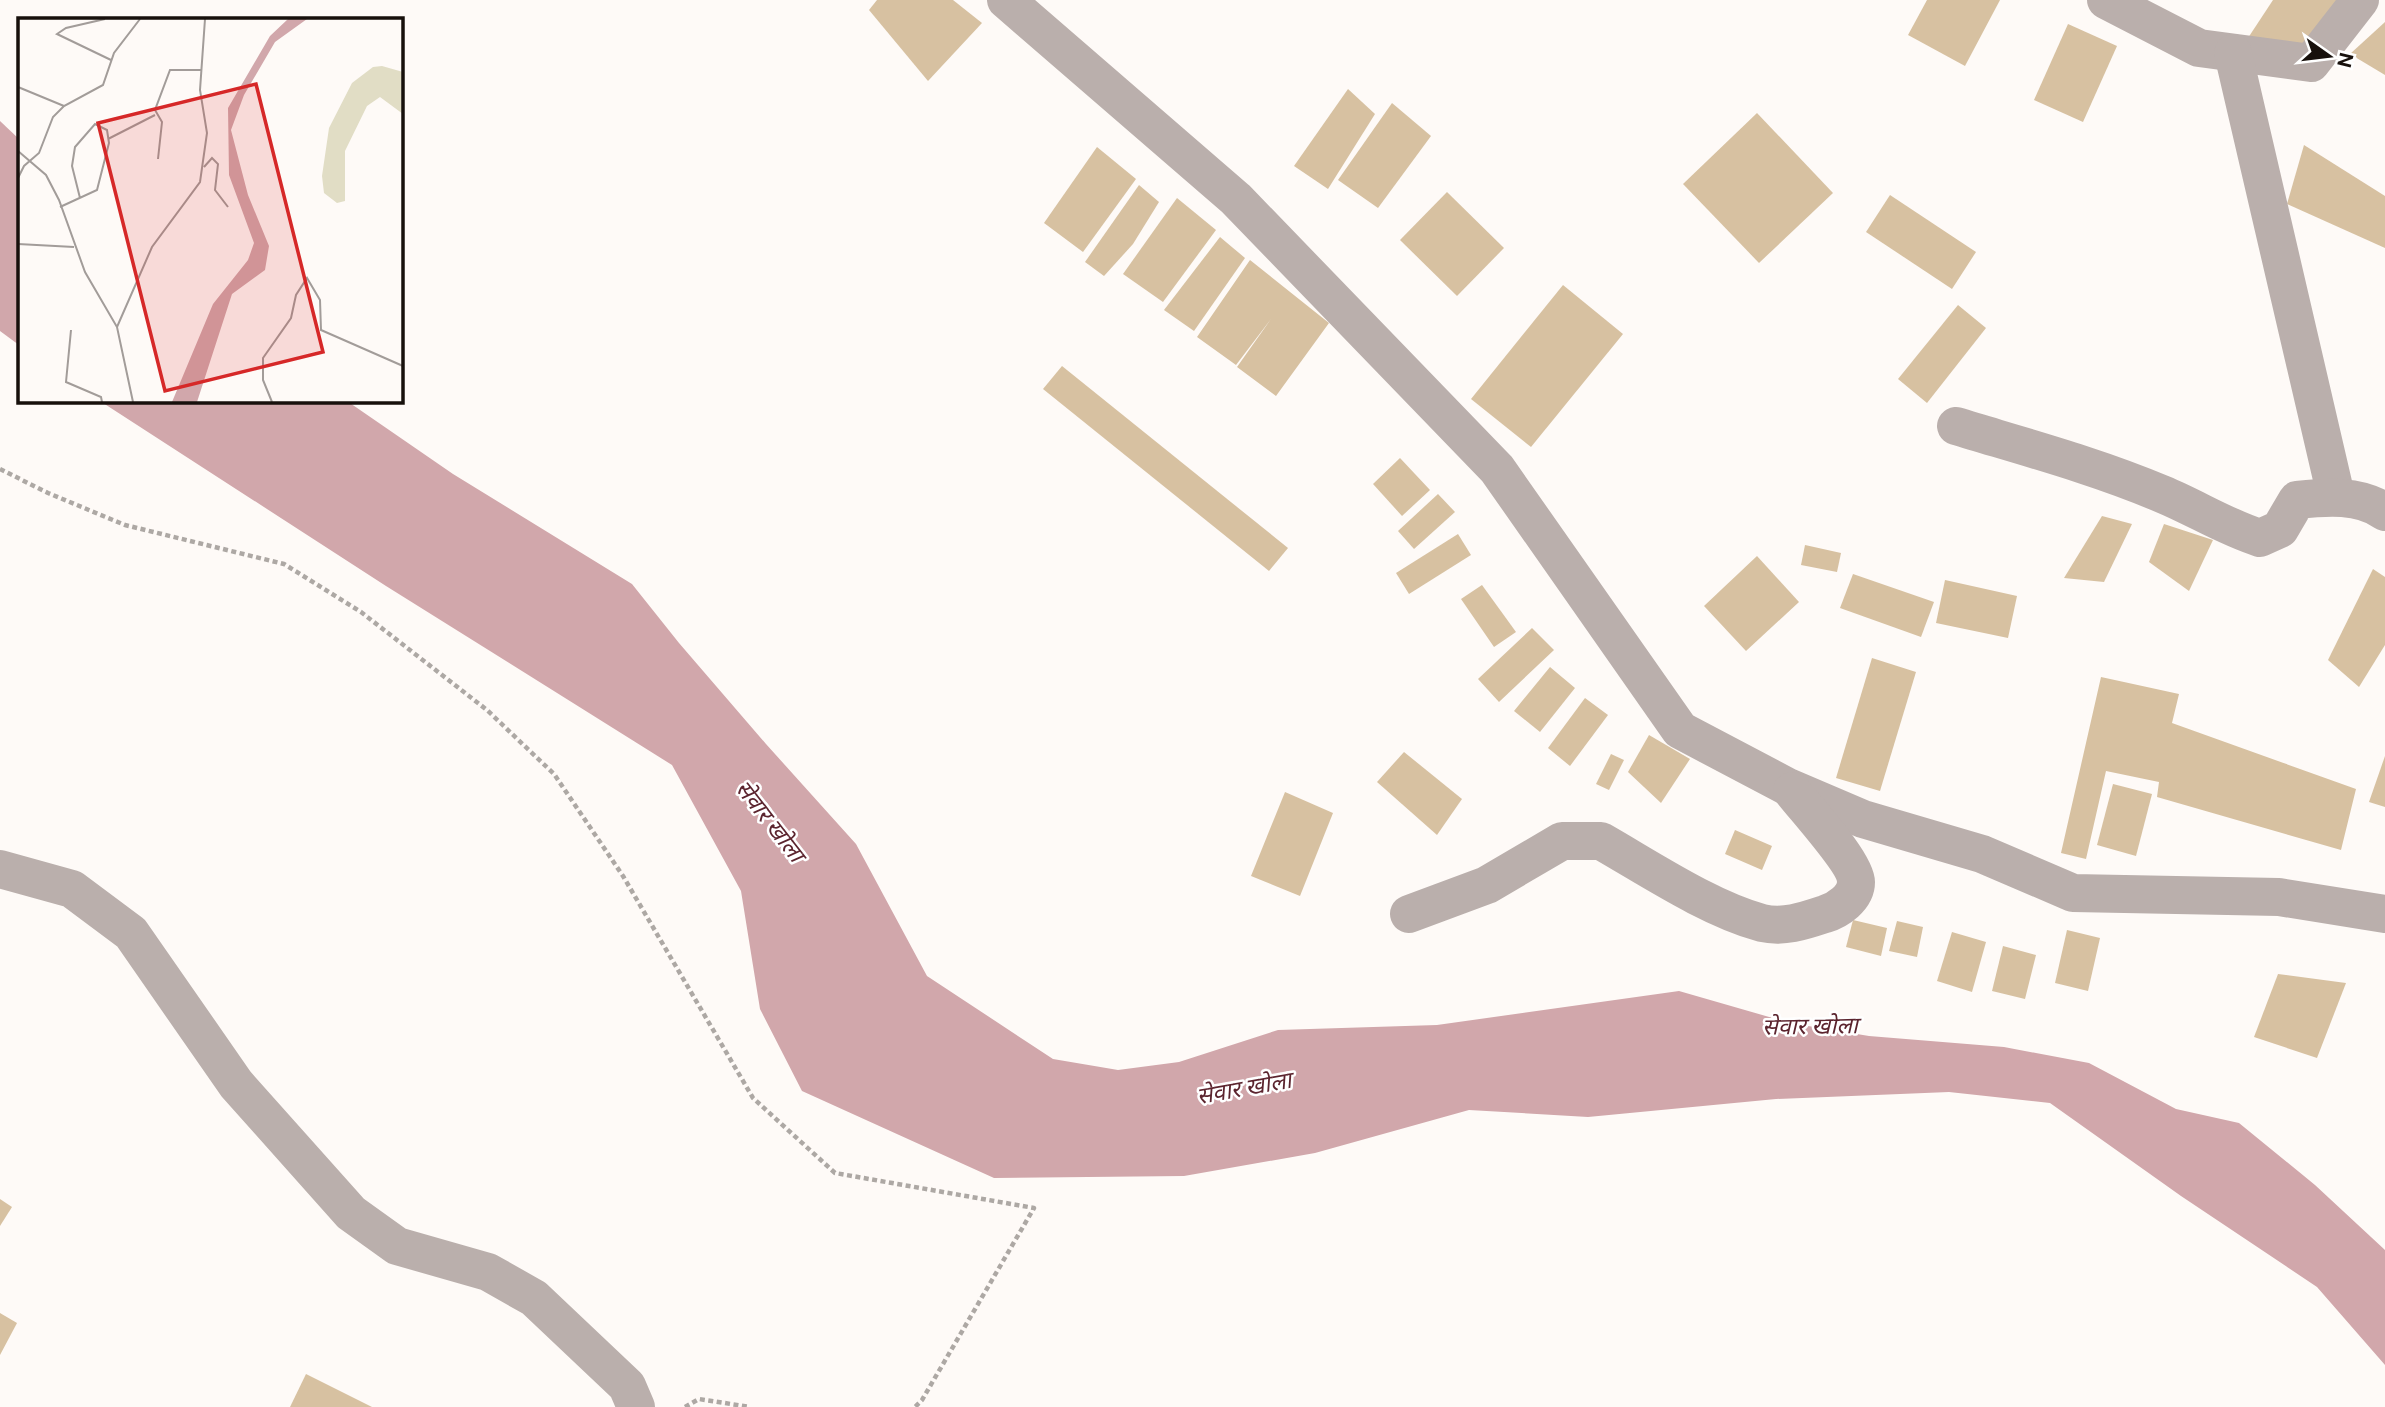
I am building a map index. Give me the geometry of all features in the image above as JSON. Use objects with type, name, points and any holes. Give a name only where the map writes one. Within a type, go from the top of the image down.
[{"type":"street","points":[[1006,0],[1236,200],[1497,469],[1680,730],[1788,787],[1863,819],[1982,854],[2073,893],[2279,897],[2385,914]]},
{"type":"street","points":[[2106,0],[2199,48],[2311,63],[2360,0]]},
{"type":"street","points":[[2232,53],[2336,496]]},
{"type":"street","points":[[1956,426],[2088,467],[2163,494],[2235,530],[2260,538],[2280,529],[2297,500],[2336,496],[2379,507],[2385,512]]},
{"type":"street","points":[[1409,914],[1487,885],[1562,841],[1580,840],[1601,841],[1718,906],[1764,923],[1794,925],[1837,910],[1851,896],[1856,883],[1854,872],[1838,849],[1788,787]]},
{"type":"street","points":[[0,869],[72,889],[131,933],[236,1084],[351,1213],[397,1246],[488,1272],[534,1298],[627,1386],[636,1407]]},
{"type":"path","points":[[0,469],[48,493],[125,525],[284,564],[361,612],[486,710],[554,774],[623,876],[753,1098],[835,1173],[1034,1208],[922,1400],[915,1407]]},
{"type":"path","points":[[685,1407],[699,1399],[750,1407]]},
{"type":"water","points":[[0,121],[18,138],[18,344],[0,331]]},
{"type":"water","name":"सेवार खोला","points":[[102,402],[348,402],[453,474],[632,584],[766,744],[856,844],[927,976],[1053,1059],[1118,1070],[1179,1062],[1278,1030],[1437,1025],[1679,991],[1790,1023],[1869,1036],[2004,1047],[2089,1063],[2176,1109],[2239,1123],[2315,1185],[2385,1250],[2385,1365],[2317,1287],[2181,1196],[2050,1103],[1949,1092],[1776,1099],[1588,1117],[1469,1110],[1315,1153],[1184,1176],[994,1178],[802,1091],[760,1009],[741,891],[672,765],[386,586]]},
{"type":"building","points":[[877,0],[953,0],[982,23],[928,81],[869,10]]},
{"type":"building","points":[[1927,0],[2000,0],[1965,66],[1908,35]]},
{"type":"building","points":[[2273,0],[2339,0],[2293,71],[2246,41]]},
{"type":"building","points":[[2385,22],[2385,75],[2350,54]]},
{"type":"building","points":[[2068,24],[2117,46],[2083,122],[2034,100]]},
{"type":"building","points":[[1348,89],[1375,114],[1328,189],[1294,166]]},
{"type":"building","points":[[1392,103],[1431,136],[1378,208],[1338,180]]},
{"type":"building","points":[[1757,113],[1833,193],[1759,263],[1683,184]]},
{"type":"building","points":[[2304,145],[2385,196],[2385,248],[2287,204]]},
{"type":"building","points":[[1097,147],[1136,179],[1083,252],[1044,223]]},
{"type":"building","points":[[1139,185],[1159,202],[1133,244],[1104,276],[1085,262]]},
{"type":"building","points":[[1447,192],[1504,248],[1457,296],[1400,240]]},
{"type":"building","points":[[1890,195],[1976,252],[1952,289],[1866,232]]},
{"type":"building","points":[[1177,198],[1216,230],[1163,302],[1123,274]]},
{"type":"building","points":[[1220,237],[1245,258],[1194,331],[1164,310]]},
{"type":"building","points":[[1250,260],[1329,323],[1276,396],[1237,367],[1271,319],[1236,365],[1197,337]]},
{"type":"building","points":[[1563,285],[1623,334],[1531,447],[1471,399]]},
{"type":"building","points":[[1958,305],[1986,328],[1927,403],[1898,379]]},
{"type":"building","points":[[1062,366],[1288,548],[1269,571],[1043,389]]},
{"type":"building","points":[[1400,458],[1430,490],[1402,516],[1373,484]]},
{"type":"building","points":[[1438,494],[1455,512],[1414,549],[1398,531]]},
{"type":"building","points":[[2102,516],[2132,524],[2104,582],[2064,578]]},
{"type":"building","points":[[2164,524],[2213,540],[2189,591],[2149,562]]},
{"type":"building","points":[[1458,534],[1471,555],[1409,594],[1396,573]]},
{"type":"building","points":[[1805,545],[1841,553],[1837,572],[1801,565]]},
{"type":"building","points":[[1757,556],[1799,602],[1746,651],[1704,606]]},
{"type":"building","points":[[2373,569],[2385,577],[2385,645],[2359,687],[2328,660]]},
{"type":"building","points":[[1853,574],[1934,602],[1921,637],[1840,608]]},
{"type":"building","points":[[1945,580],[2017,596],[2008,638],[1936,623]]},
{"type":"building","points":[[1482,585],[1516,632],[1494,647],[1461,599]]},
{"type":"building","points":[[1532,628],[1554,650],[1499,702],[1478,679]]},
{"type":"building","points":[[1872,658],[1916,672],[1880,791],[1836,778]]},
{"type":"building","points":[[1550,667],[1575,688],[1540,732],[1514,711]]},
{"type":"building","points":[[2101,677],[2179,694],[2172,723],[2356,789],[2341,850],[2157,797],[2159,782],[2106,771],[2086,859],[2061,853]]},
{"type":"building","points":[[1585,698],[1608,715],[1570,766],[1548,748]]},
{"type":"building","points":[[1649,735],[1690,759],[1661,803],[1628,772]]},
{"type":"building","points":[[1404,752],[1462,799],[1437,835],[1377,782]]},
{"type":"building","points":[[1611,754],[1624,760],[1609,790],[1596,784]]},
{"type":"building","points":[[2385,756],[2385,807],[2369,802]]},
{"type":"building","points":[[2113,784],[2152,794],[2136,856],[2097,845]]},
{"type":"building","points":[[1285,792],[1333,813],[1300,896],[1251,876]]},
{"type":"building","points":[[1735,830],[1772,846],[1762,870],[1725,854]]},
{"type":"building","points":[[1853,920],[1887,928],[1881,956],[1846,947]]},
{"type":"building","points":[[1897,921],[1923,927],[1917,957],[1889,951]]},
{"type":"building","points":[[2067,930],[2100,938],[2088,991],[2055,983]]},
{"type":"building","points":[[1952,932],[1986,942],[1972,992],[1937,981]]},
{"type":"building","points":[[2003,946],[2036,955],[2025,999],[1992,991]]},
{"type":"building","points":[[2278,974],[2346,983],[2317,1058],[2254,1037]]},
{"type":"building","points":[[0,1199],[12,1207],[0,1226]]},
{"type":"building","points":[[0,1313],[17,1323],[0,1355]]},
{"type":"building","points":[[306,1374],[372,1407],[290,1407]]}]
